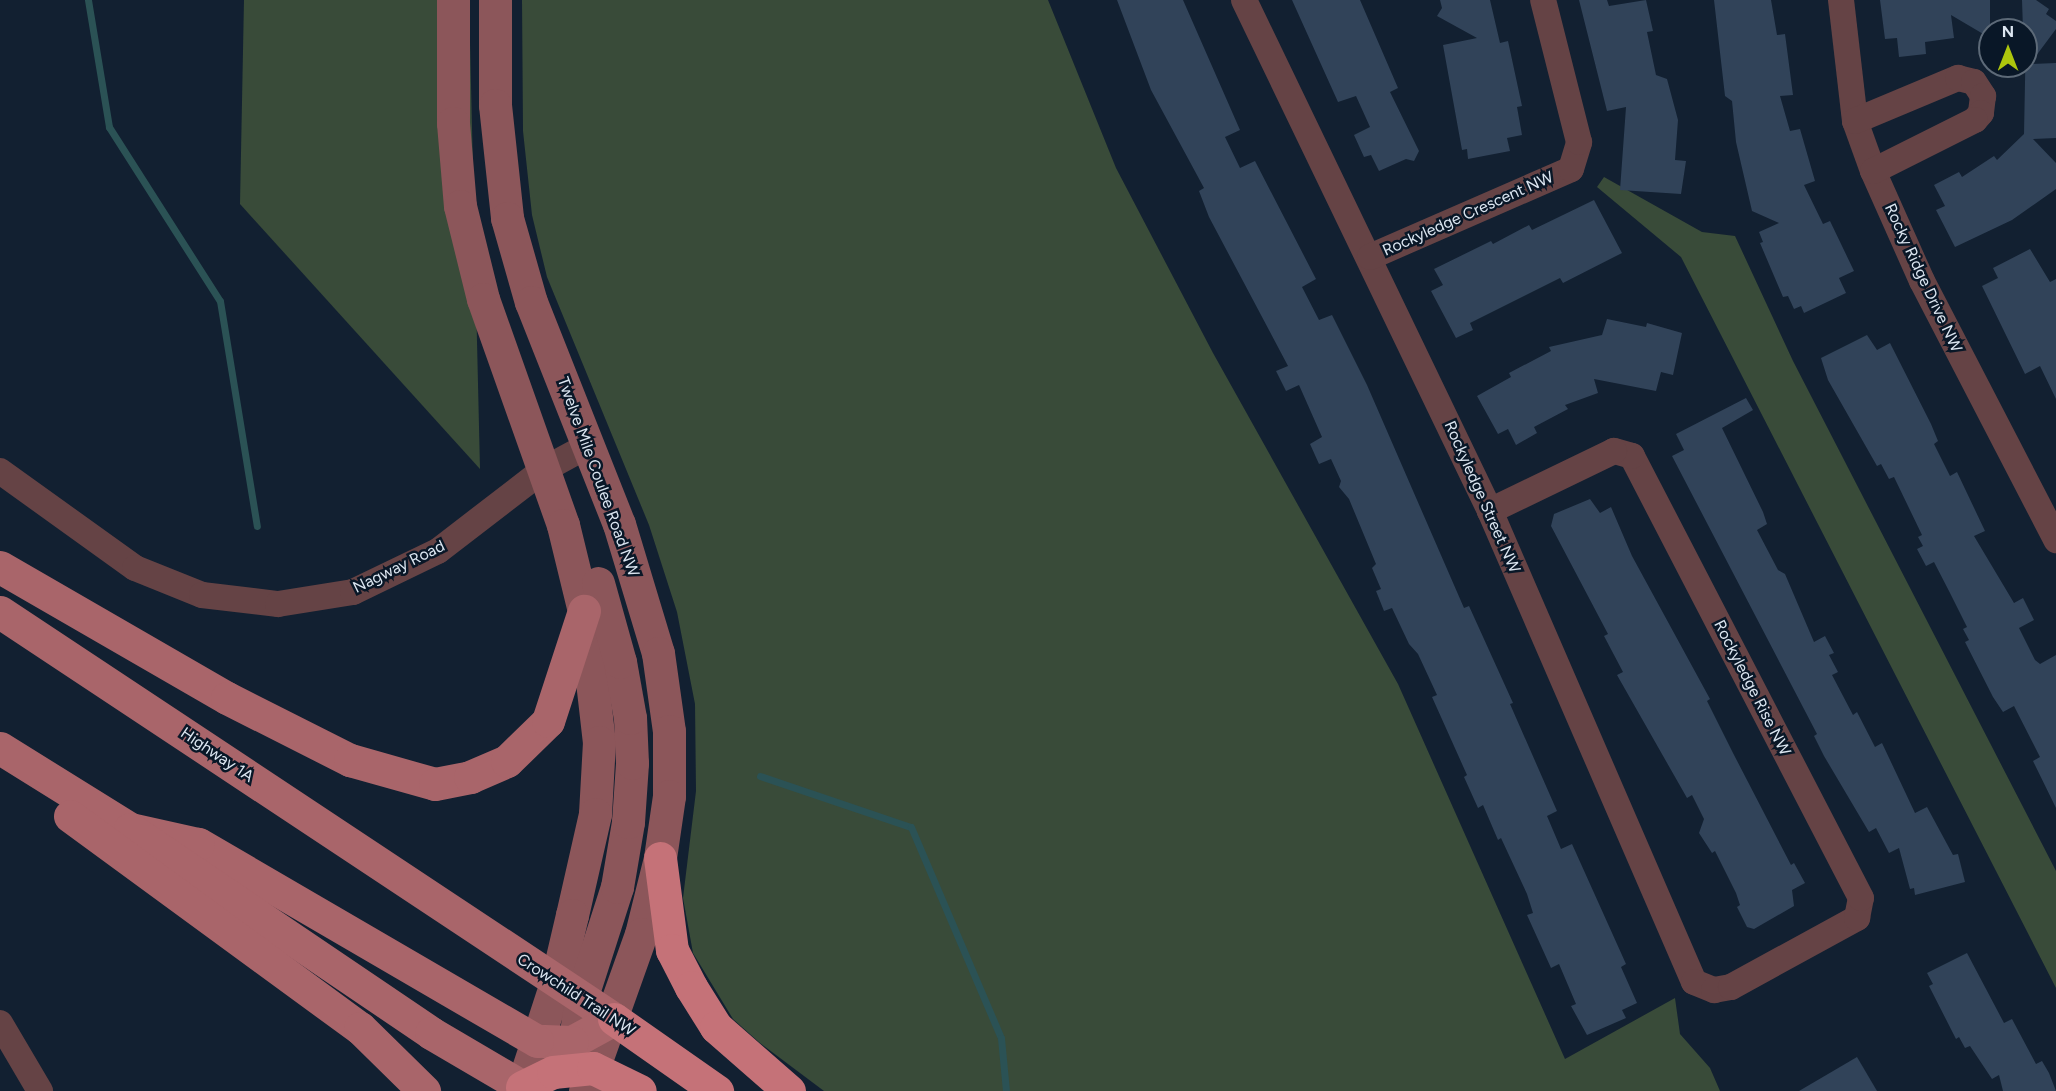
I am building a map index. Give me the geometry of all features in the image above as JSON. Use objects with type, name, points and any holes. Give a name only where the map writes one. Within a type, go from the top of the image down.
[{"type":"highway","points":[[660,858],[672,950],[691,987],[716,1027],[789,1091]]},
{"type":"highway","name":"Crowchild Trail NW","points":[[614,1019],[717,1091]]},
{"type":"highway","points":[[526,1089],[535,1078],[579,1072],[640,1091]]},
{"type":"main road","points":[[453,0],[453,123],[460,206],[483,299],[563,525],[584,612],[599,742],[595,814],[568,991],[579,1072]]},
{"type":"main road","name":"Twelve Mile Coulee Road NW","points":[[495,0],[495,105],[507,218],[531,302],[619,524],[658,653],[669,731],[669,796],[660,858],[641,934],[614,1019],[579,1072]]},
{"type":"main road","points":[[0,748],[130,829],[431,1033],[526,1089],[537,1041],[568,991],[617,887],[628,822],[632,763],[630,718],[620,662],[598,582],[563,525]]},
{"type":"main road","points":[[0,567],[226,698],[350,760],[435,784],[470,777],[507,761],[548,721],[584,612]]},
{"type":"main road","name":"Highway 1A","points":[[0,612],[433,900]]},
{"type":"main road","points":[[0,766],[209,914],[360,1028],[424,1091]]},
{"type":"main road","points":[[130,829],[198,844],[537,1041],[579,1072]]},
{"type":"main road","name":"Crowchild Trail NW","points":[[433,900],[568,991],[614,1019]]},
{"type":"street","name":"Rockyledge Street NW","points":[[1244,0],[1370,257],[1490,511],[1694,982],[1714,990]]},
{"type":"street","name":"Rockyledge Crescent NW","points":[[1370,257],[1571,169],[1579,142],[1543,0]]},
{"type":"street","name":"Rocky Ridge Drive NW","points":[[1841,0],[1855,121],[1873,171],[1922,281],[2056,540]]},
{"type":"street","points":[[1855,121],[1958,78],[1974,82],[1983,96],[1981,113],[1975,120],[1873,171]]},
{"type":"street","name":"Nagway Road","points":[[0,471],[135,568],[202,596],[278,604],[353,592],[438,551],[543,470],[589,445]]},
{"type":"street","name":"Rockyledge Rise NW","points":[[1490,511],[1614,451],[1632,456],[1861,898],[1857,918],[1731,987],[1714,990]]},
{"type":"street","points":[[0,1023],[40,1091]]},
{"type":"green space","points":[[244,0],[469,0],[480,469],[240,204]]},
{"type":"green space","points":[[522,0],[1048,0],[1116,168],[1213,353],[1398,684],[1565,1059],[1675,998],[1680,1034],[1710,1068],[1720,1091],[824,1091],[760,1043],[733,1019],[693,953],[683,898],[696,791],[695,704],[677,612],[649,525],[547,277],[532,215],[523,131]]},
{"type":"green space","points":[[1604,177],[1702,232],[1735,236],[1793,361],[2056,871],[2056,988],[1681,257],[1597,187]]},
{"type":"building","points":[[1117,0],[1183,0],[1240,130],[1225,137],[1240,168],[1255,161],[1316,279],[1302,287],[1319,320],[1332,315],[1367,385],[1464,608],[1469,606],[1513,703],[1510,704],[1557,811],[1547,816],[1561,849],[1572,844],[1626,964],[1621,967],[1637,1003],[1622,1010],[1626,1018],[1587,1035],[1571,1006],[1576,1004],[1559,964],[1551,968],[1527,915],[1533,913],[1527,894],[1501,838],[1498,840],[1483,805],[1478,808],[1464,777],[1467,775],[1432,697],[1437,695],[1418,654],[1409,644],[1392,608],[1384,611],[1376,591],[1381,589],[1372,568],[1376,564],[1349,499],[1339,487],[1341,481],[1331,459],[1319,464],[1310,444],[1322,437],[1299,385],[1286,391],[1276,371],[1288,366],[1209,217],[1199,191],[1204,188],[1151,90]]},
{"type":"building","points":[[1292,0],[1360,0],[1398,88],[1390,92],[1419,151],[1414,161],[1406,159],[1379,171],[1371,155],[1364,157],[1354,135],[1370,127],[1356,96],[1338,102]]},
{"type":"building","points":[[1440,0],[1490,0],[1500,43],[1508,41],[1522,106],[1517,107],[1522,135],[1507,138],[1510,151],[1468,159],[1467,149],[1462,150],[1443,45],[1477,38],[1437,16],[1442,8]]},
{"type":"building","points":[[1579,0],[1607,0],[1609,6],[1646,0],[1653,31],[1647,32],[1656,75],[1667,79],[1678,120],[1675,160],[1686,161],[1681,194],[1620,190],[1626,107],[1607,111]]},
{"type":"building","points":[[1714,0],[1771,0],[1777,35],[1785,34],[1793,95],[1780,96],[1790,131],[1800,129],[1815,181],[1804,185],[1823,224],[1830,221],[1854,271],[1839,278],[1846,293],[1804,313],[1801,306],[1794,309],[1788,296],[1783,297],[1760,243],[1763,242],[1759,232],[1779,223],[1752,211],[1736,142],[1732,101],[1725,96]]},
{"type":"building","points":[[1880,0],[1990,0],[1990,18],[1978,18],[1978,31],[1951,15],[1954,38],[1925,42],[1926,54],[1899,57],[1897,38],[1885,39]]},
{"type":"building","points":[[2022,0],[2036,0],[2049,9],[2046,14],[2056,21],[2056,29],[2038,53],[2038,18],[2023,18]]},
{"type":"building","points":[[2056,63],[2056,138],[2033,139],[2056,163],[2056,189],[2012,220],[1955,247],[1936,210],[1945,206],[1934,185],[1959,172],[1962,177],[1994,156],[1997,160],[2024,134],[2025,78],[2038,78],[2038,64]]},
{"type":"building","points":[[1594,200],[1622,253],[1563,283],[1560,278],[1470,323],[1473,330],[1456,338],[1431,291],[1443,285],[1434,269],[1491,241],[1493,244],[1529,225],[1532,230]]},
{"type":"building","points":[[2030,249],[2050,282],[2056,279],[2056,399],[2040,366],[2025,374],[1982,286],[1998,278],[1993,268]]},
{"type":"building","points":[[1607,319],[1646,327],[1647,323],[1682,333],[1673,375],[1661,372],[1656,391],[1594,379],[1598,393],[1565,405],[1568,409],[1534,427],[1537,433],[1516,445],[1508,429],[1498,434],[1477,396],[1511,377],[1509,373],[1551,351],[1549,347],[1602,335]]},
{"type":"building","points":[[1867,335],[1877,350],[1890,343],[1931,424],[1938,441],[1934,444],[1950,476],[1957,472],[1985,531],[1974,536],[2014,603],[2023,598],[2034,620],[2019,628],[2035,660],[2040,664],[2056,655],[2056,808],[2033,761],[2040,757],[2014,706],[2003,712],[1993,697],[1965,642],[1969,640],[1963,629],[1967,627],[1950,593],[1934,562],[1926,566],[1917,549],[1923,546],[1918,537],[1922,535],[1894,477],[1889,479],[1881,464],[1877,466],[1828,380],[1821,358]]},
{"type":"building","points":[[1746,398],[1753,410],[1722,428],[1763,512],[1767,524],[1757,530],[1778,570],[1785,574],[1814,642],[1825,636],[1834,653],[1829,655],[1838,672],[1832,675],[1853,715],[1857,712],[1875,747],[1882,743],[1915,813],[1927,807],[1953,855],[1958,854],[1965,882],[1915,895],[1914,888],[1910,889],[1899,848],[1889,853],[1876,828],[1869,832],[1824,756],[1814,736],[1817,734],[1672,456],[1684,450],[1676,434]]},
{"type":"building","points":[[1590,499],[1600,513],[1611,507],[1632,556],[1710,699],[1707,701],[1733,753],[1791,865],[1794,863],[1805,883],[1792,890],[1794,906],[1754,929],[1747,927],[1737,907],[1740,905],[1736,893],[1715,851],[1712,853],[1699,833],[1704,819],[1692,795],[1687,798],[1617,675],[1623,672],[1604,636],[1608,634],[1551,526],[1554,514]]},
{"type":"building","points":[[1967,953],[2004,1023],[2012,1019],[2036,1064],[2042,1061],[2056,1091],[2003,1091],[1999,1075],[1992,1079],[1970,1046],[1965,1048],[1959,1037],[1956,1039],[1929,986],[1933,984],[1927,973]]},
{"type":"building","points":[[1857,1057],[1877,1091],[1799,1091]]},
{"type":"waterway","points":[[88,0],[109,127],[220,301],[257,526]]},
{"type":"waterway","points":[[760,776],[911,827],[1001,1038],[1006,1091]]}]
